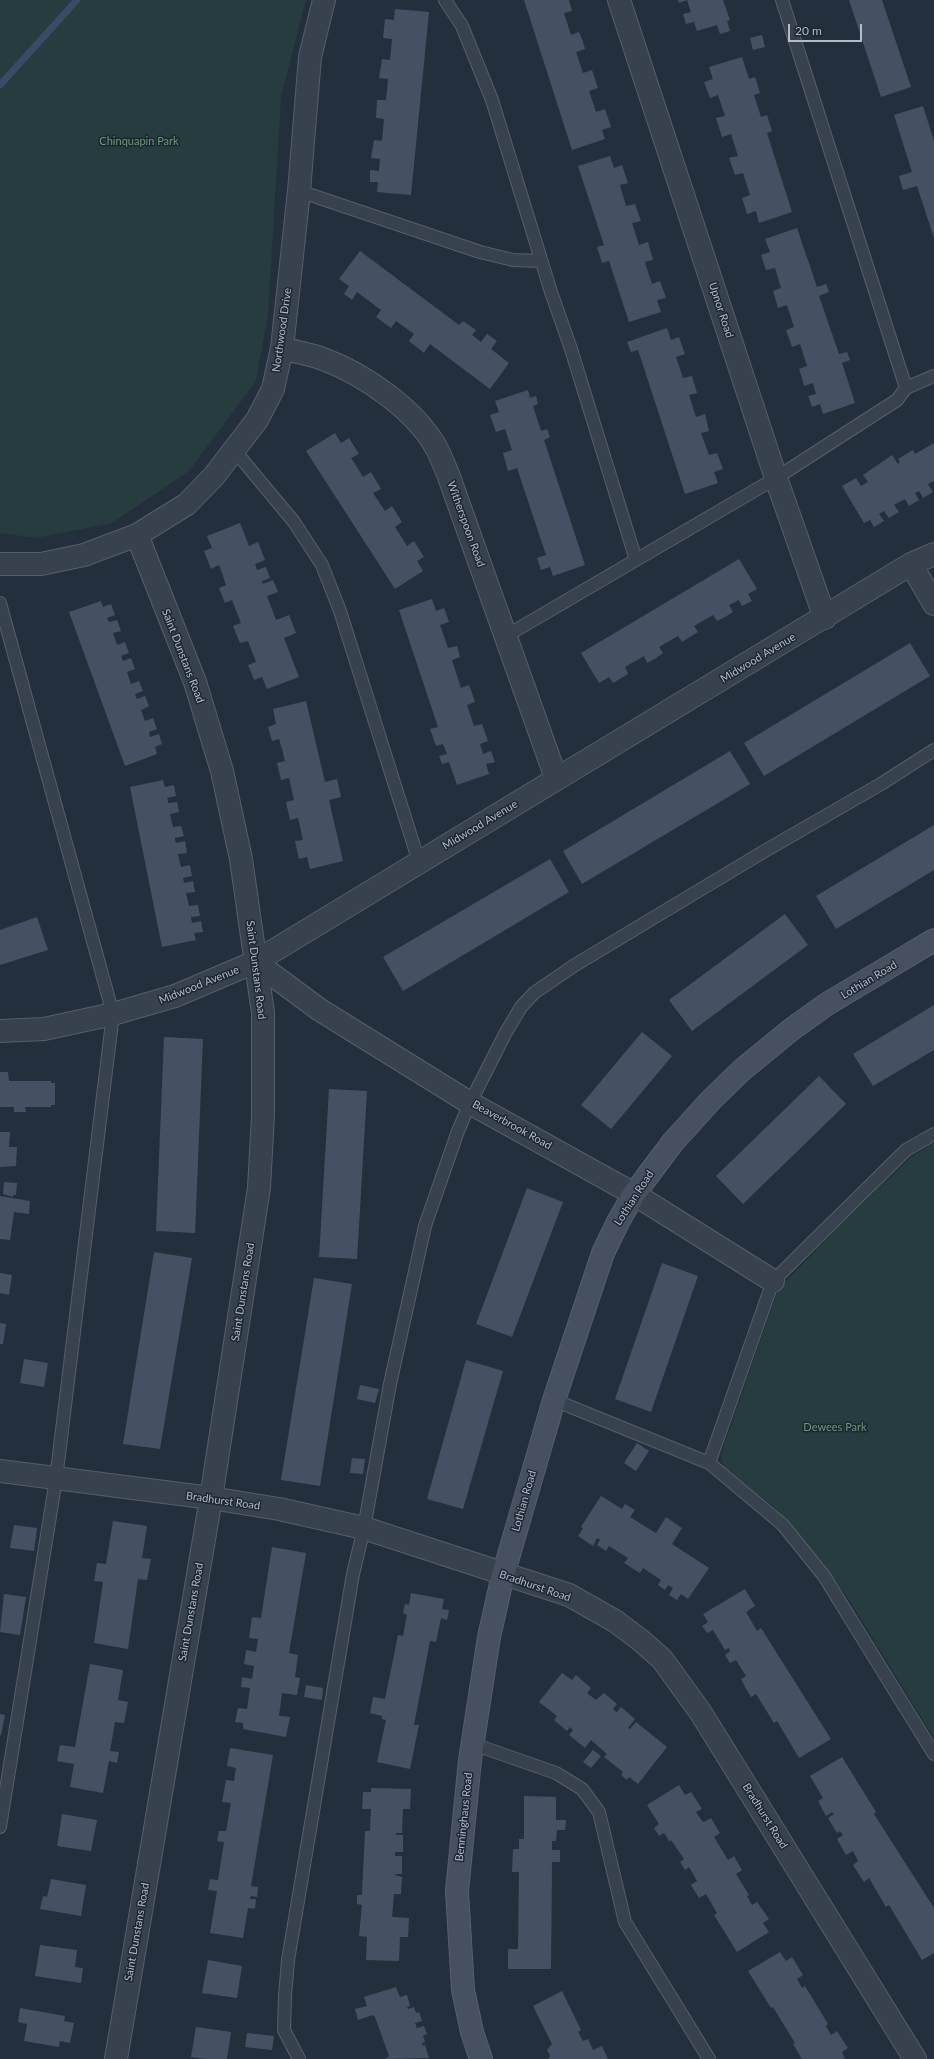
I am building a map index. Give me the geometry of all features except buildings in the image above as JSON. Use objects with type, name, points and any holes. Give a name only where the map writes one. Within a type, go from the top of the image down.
[{"type":"street","name":"Northwood Drive","points":[[0,564],[41,564],[84,555],[137,535],[187,504],[235,451],[257,420],[273,389],[282,348],[299,191],[310,57],[324,0]]},
{"type":"street","name":"Upnor Road","points":[[619,0],[776,478],[825,618]]},
{"type":"street","name":"Witherspoon Road","points":[[282,348],[323,359],[377,388],[418,424],[436,448],[448,474],[556,778]]},
{"type":"street","name":"Saint Dunstans Road","points":[[116,2059],[211,1498],[259,1188],[263,1114],[263,1013],[241,859],[222,771],[195,682],[137,535]]},
{"type":"street","name":"Midwood Avenue","points":[[0,1031],[44,1029],[114,1014],[175,996],[255,962],[556,778],[825,618],[911,564],[934,554]]},
{"type":"street","points":[[911,564],[934,604]]},
{"type":"street","name":"Lothian Road","points":[[503,1575],[554,1400],[603,1253],[634,1194],[673,1142],[711,1100],[742,1070],[792,1029],[827,1004],[934,940]]},
{"type":"street","name":"Beaverbrook Road","points":[[255,962],[320,1010],[470,1102],[634,1194],[773,1281]]},
{"type":"street","name":"Bradhurst Road","points":[[0,1471],[211,1498],[279,1509],[364,1528],[503,1575],[569,1595],[615,1621],[639,1638],[662,1659],[701,1713],[915,2059]]},
{"type":"street","name":"Benninghaus Road","points":[[481,2059],[472,2032],[463,1990],[456,1891],[489,1637],[503,1575]]},
{"type":"lane","points":[[445,0],[462,26],[492,100],[541,262],[571,350],[636,560]]},
{"type":"lane","points":[[782,0],[906,388]]},
{"type":"lane","points":[[299,191],[480,252],[513,260],[541,262]]},
{"type":"lane","points":[[506,636],[776,478],[881,412],[897,400],[906,388],[934,376]]},
{"type":"lane","points":[[235,451],[294,522],[322,566],[340,611],[419,862]]},
{"type":"lane","points":[[0,603],[114,1014],[56,1479],[0,1826]]},
{"type":"lane","points":[[299,2059],[284,2030],[284,1996],[288,1960],[353,1574],[364,1528],[390,1384],[425,1226],[458,1131],[470,1102],[505,1034],[521,1007],[534,993],[575,965],[763,852],[881,784],[934,750]]},
{"type":"lane","points":[[709,1463],[773,1281],[906,1150],[934,1134]]},
{"type":"lane","points":[[554,1400],[709,1463],[783,1525],[824,1576],[934,1754]]},
{"type":"lane","points":[[474,1744],[556,1773],[582,1789],[599,1812],[625,1922],[709,2059]]},
{"type":"green space","name":"Chinquapin Park","points":[[0,0],[306,0],[281,97],[268,315],[256,381],[189,471],[112,523],[36,538],[0,533]]},
{"type":"green space","name":"Dewees Park","points":[[934,1143],[934,1738],[848,1598],[810,1549],[773,1506],[727,1472],[721,1459],[723,1448],[778,1290],[840,1225],[911,1157]]},
{"type":"waterway","points":[[0,85],[77,0]]}]
